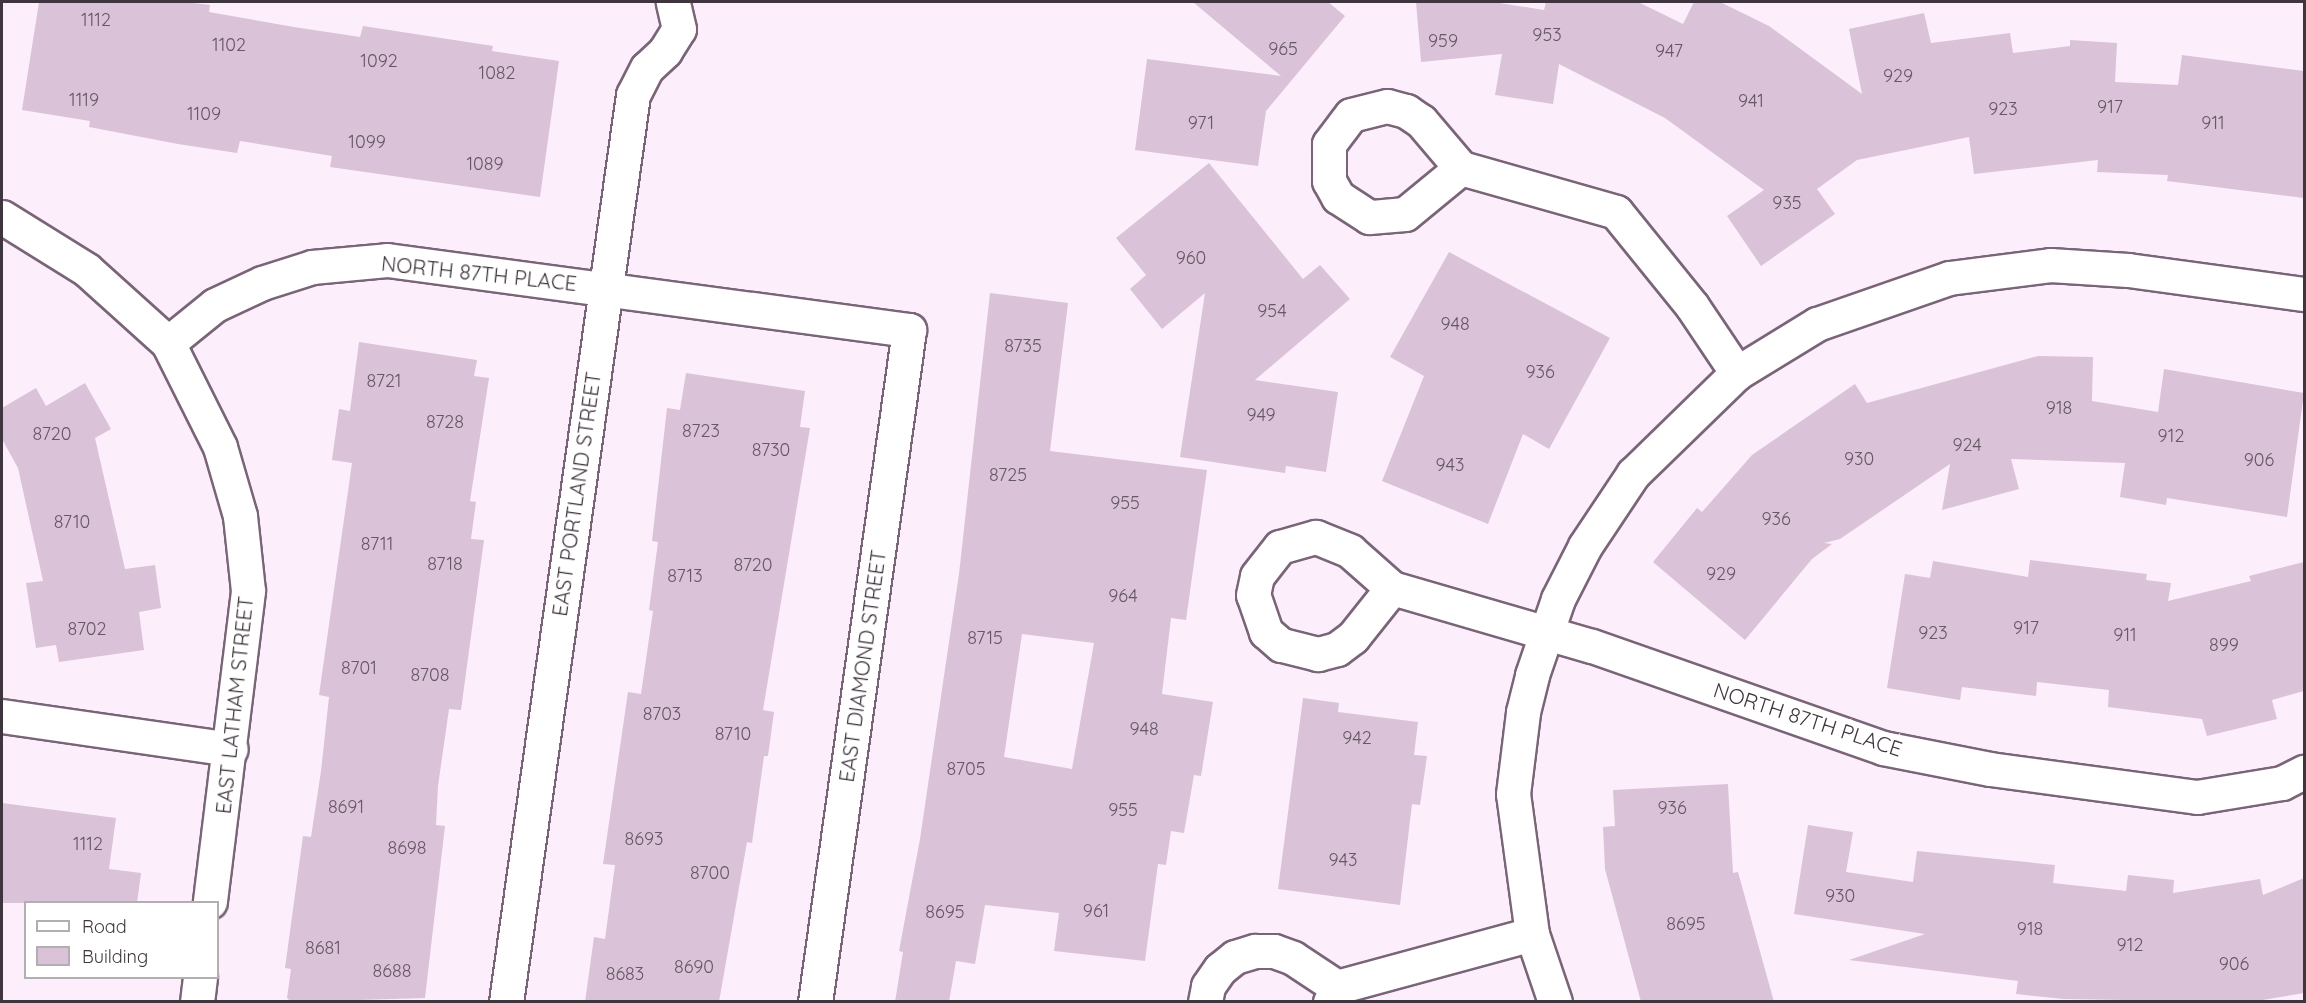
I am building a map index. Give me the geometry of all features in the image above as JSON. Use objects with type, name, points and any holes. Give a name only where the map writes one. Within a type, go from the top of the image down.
[{"type":"street","name":"EAST PORTLAND STREET","points":[[506,1002],[633,95],[646,68],[665,51],[679,29],[673,2]]},
{"type":"street","points":[[1461,168],[1616,212],[1692,306],[1737,372]]},
{"type":"street","points":[[2,217],[87,270],[168,343]]},
{"type":"street","name":"NORTH 87TH PLACE","points":[[168,343],[215,305],[262,283],[312,267],[350,262],[427,262],[909,330]]},
{"type":"street","points":[[1555,1002],[1532,934],[1513,794],[1523,712],[1545,632],[1585,546],[1633,474],[1737,372],[1817,324],[1949,278],[2050,265],[2128,270],[2304,294]]},
{"type":"street","name":"EAST DIAMOND STREET","points":[[815,1002],[909,330]]},
{"type":"street","name":"EAST LATHAM STREET","points":[[168,343],[220,447],[240,516],[248,591],[231,749],[210,901]]},
{"type":"street","name":"NORTH 87TH PLACE","points":[[1392,588],[1545,632],[1883,748],[1990,769],[2197,796],[2282,783],[2304,772]]},
{"type":"street","points":[[2,716],[231,749]]},
{"type":"street","points":[[1205,1002],[1208,986],[1220,969],[1236,957],[1255,951],[1274,951],[1293,958],[1334,994],[1532,934]]},
{"type":"street","points":[[197,1002],[200,979]]},
{"type":"building","points":[[39,2],[185,2],[210,5],[209,12],[294,27],[360,37],[363,26],[493,46],[492,51],[559,61],[540,197],[330,167],[332,156],[240,141],[237,153],[178,144],[89,127],[90,121],[22,110]]},
{"type":"building","points":[[1193,2],[1328,2],[1345,16],[1266,111],[1258,166],[1135,150],[1147,59],[1281,76]]},
{"type":"building","points":[[1416,2],[1493,2],[1544,10],[1546,2],[1638,2],[1683,24],[1694,2],[1720,2],[1769,26],[1862,94],[1849,29],[1924,13],[1931,43],[2010,33],[2013,53],[2070,46],[2070,40],[2117,43],[2115,82],[2178,85],[2182,55],[2304,71],[2304,198],[2167,181],[2168,175],[2097,172],[2098,160],[1974,174],[1969,137],[1857,160],[1817,189],[1835,214],[1761,266],[1727,216],[1764,190],[1665,118],[1559,64],[1553,104],[1495,95],[1502,54],[1421,62]]},
{"type":"building","points":[[1209,163],[1303,279],[1320,265],[1350,299],[1255,380],[1338,392],[1326,472],[1286,466],[1285,473],[1180,457],[1205,293],[1162,329],[1130,289],[1146,275],[1116,238]]},
{"type":"building","points":[[1449,252],[1610,338],[1549,449],[1523,434],[1488,524],[1382,481],[1424,376],[1390,357]]},
{"type":"building","points":[[990,293],[1068,303],[1050,451],[1207,470],[1186,620],[1171,618],[1162,694],[1213,702],[1201,776],[1194,775],[1184,833],[1171,831],[1166,865],[1158,864],[1145,961],[1054,951],[1059,913],[985,905],[975,964],[956,961],[949,1002],[895,1002],[903,952],[899,951],[920,839],[959,574]],"holes":[[[1022,634],[1094,643],[1072,769],[1004,757]]]},
{"type":"building","points":[[359,342],[477,360],[474,376],[489,378],[470,501],[476,502],[471,539],[484,540],[461,710],[449,709],[438,786],[436,825],[445,826],[425,998],[291,1002],[287,998],[291,969],[285,968],[303,836],[311,837],[321,771],[329,697],[319,695],[352,463],[332,460],[339,409],[350,411]]},
{"type":"building","points":[[2038,356],[2093,357],[2092,401],[2158,412],[2164,369],[2304,393],[2287,517],[2167,498],[2166,505],[2120,497],[2125,463],[2011,459],[2019,489],[1942,510],[1950,464],[1840,539],[1824,543],[1832,544],[1812,559],[1745,640],[1653,562],[1697,508],[1702,512],[1752,455],[1855,384],[1867,403]]},
{"type":"building","points":[[686,373],[805,391],[800,427],[810,428],[763,710],[774,712],[768,756],[764,756],[752,843],[747,842],[719,1002],[585,1002],[594,937],[605,939],[615,865],[603,864],[628,692],[641,694],[653,611],[649,610],[658,542],[652,541],[667,408],[680,410]]},
{"type":"building","points":[[85,383],[111,429],[95,438],[125,569],[155,565],[161,608],[139,612],[144,650],[59,662],[56,645],[36,648],[26,583],[43,581],[18,468],[2,439],[2,408],[36,388],[46,406]]},
{"type":"building","points":[[2030,560],[2147,574],[2146,580],[2171,583],[2168,601],[2251,581],[2249,576],[2304,562],[2304,691],[2272,700],[2277,719],[2207,736],[2202,719],[2108,707],[2109,690],[2037,682],[2036,696],[1962,687],[1960,700],[1887,688],[1905,574],[1930,578],[1933,561],[2028,577]]},
{"type":"building","points":[[1303,698],[1339,703],[1338,712],[1418,722],[1414,755],[1427,756],[1420,805],[1412,804],[1400,905],[1278,889]]},
{"type":"building","points":[[1728,784],[1733,873],[1738,872],[1774,1002],[1641,1002],[1605,869],[1603,827],[1615,826],[1613,790]]},
{"type":"building","points":[[2,803],[116,818],[109,869],[141,873],[137,901],[2,903]]},
{"type":"building","points":[[1808,825],[1853,832],[1846,872],[1913,882],[1917,851],[2055,865],[2053,883],[2126,891],[2128,875],[2174,880],[2173,893],[2260,879],[2263,895],[2304,878],[2304,993],[2251,1002],[2063,999],[2016,994],[2018,981],[1849,960],[1925,934],[1794,914]]}]
